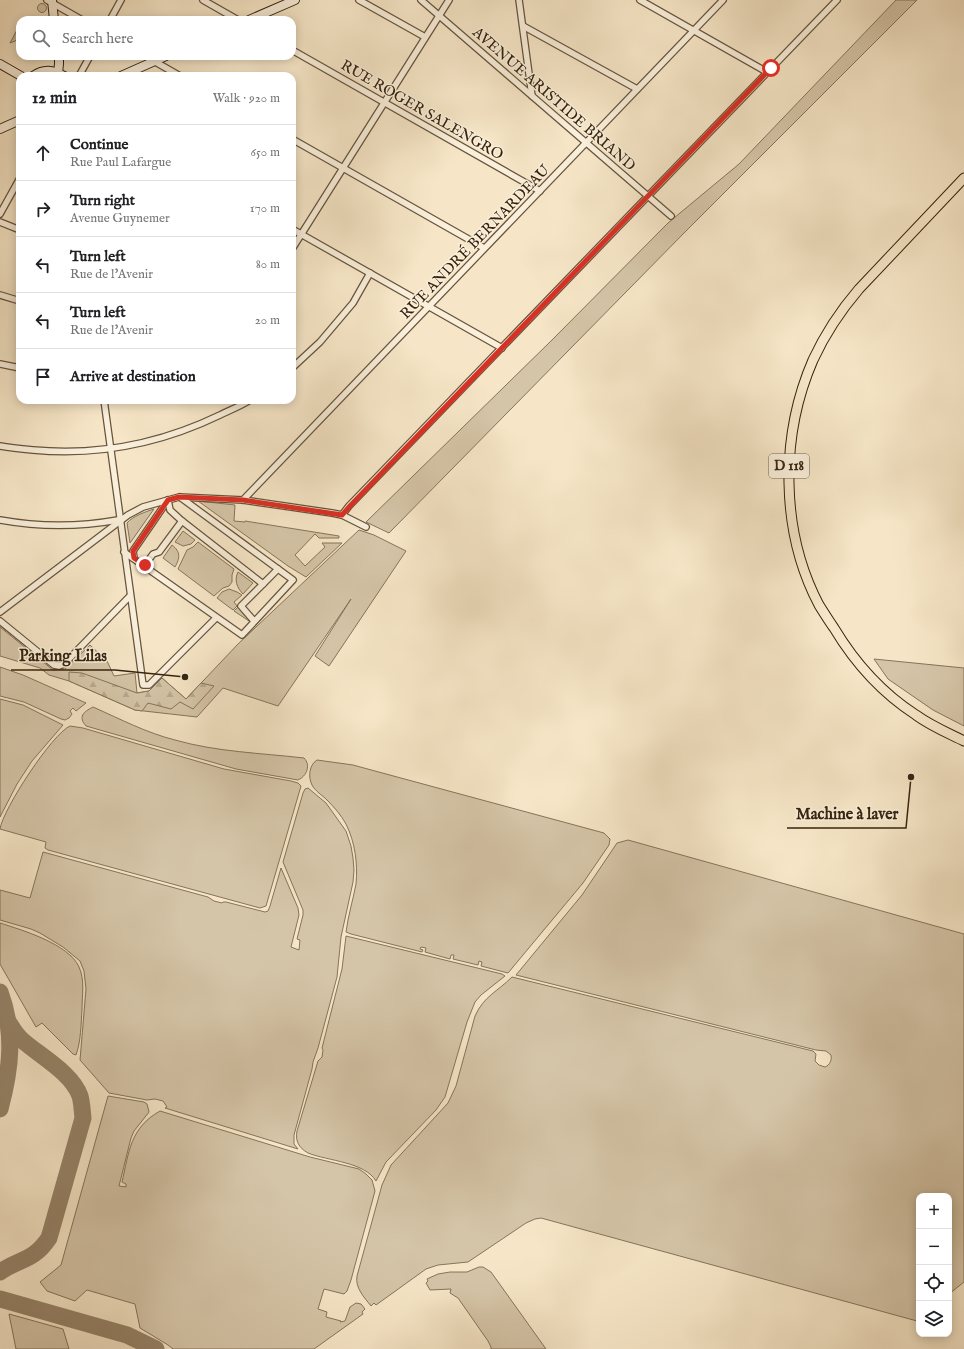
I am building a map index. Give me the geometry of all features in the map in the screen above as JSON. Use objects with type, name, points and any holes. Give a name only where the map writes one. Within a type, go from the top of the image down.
[{"type":"main road","name":"D 118","points":[[964,178],[859,289],[846,304],[826,335],[813,360],[799,404],[790,447],[789,472],[792,517],[796,542],[819,605],[846,647],[879,686],[910,711],[938,728],[964,741]]},
{"type":"street","points":[[112,16],[122,0]]},
{"type":"street","points":[[202,0],[231,16]]},
{"type":"street","points":[[258,16],[295,0]]},
{"type":"street","points":[[359,0],[425,37]]},
{"type":"street","name":"AVENUE ARISTIDE BRIAND","points":[[420,0],[587,142],[671,216]]},
{"type":"street","points":[[296,244],[449,0]]},
{"type":"street","points":[[520,0],[532,96]]},
{"type":"street","points":[[640,0],[767,72]]},
{"type":"street","name":"RUE ANDRÉ BERNARDEAU","points":[[243,500],[723,0]]},
{"type":"street","points":[[342,515],[837,0]]},
{"type":"street","points":[[50,1],[53,16]]},
{"type":"street","points":[[50,1],[75,16]]},
{"type":"street","points":[[523,26],[637,90]]},
{"type":"street","name":"RUE ROGER SALENGRO","points":[[296,52],[540,191]]},
{"type":"street","points":[[59,60],[61,72]]},
{"type":"street","points":[[80,72],[88,60]]},
{"type":"street","points":[[130,72],[154,61],[173,72]]},
{"type":"street","points":[[0,64],[16,73]]},
{"type":"street","points":[[40,72],[47,70],[56,72]]},
{"type":"street","points":[[0,129],[16,122]]},
{"type":"street","points":[[296,141],[484,248]]},
{"type":"street","points":[[0,214],[16,185]]},
{"type":"street","points":[[0,222],[16,228]]},
{"type":"street","points":[[296,231],[502,348]]},
{"type":"street","points":[[296,364],[320,342],[353,303],[370,273]]},
{"type":"street","points":[[0,295],[16,300]]},
{"type":"street","points":[[0,364],[16,367]]},
{"type":"street","points":[[105,404],[143,685],[149,685],[216,618]]},
{"type":"street","points":[[0,446],[54,452],[111,449],[159,439],[201,424],[242,404]]},
{"type":"street","points":[[124,552],[145,565],[216,618],[242,635],[293,580],[179,497]]},
{"type":"street","points":[[0,612],[120,520],[143,507],[179,497],[243,500],[342,515],[366,527]]},
{"type":"street","points":[[168,500],[170,510],[182,521],[264,584]]},
{"type":"street","points":[[134,558],[133,551],[168,500]]},
{"type":"street","points":[[0,520],[16,523],[68,526],[120,520]]},
{"type":"street","points":[[145,565],[153,554],[159,552],[182,521]]},
{"type":"street","points":[[254,621],[242,606],[278,568]]},
{"type":"street","points":[[0,621],[54,665],[58,666],[64,664],[130,596]]},
{"type":"green space","points":[[896,0],[917,0],[687,230],[389,533],[366,522],[552,340],[668,223],[739,164]]},
{"type":"green space","points":[[42,3],[47,8],[42,13],[37,8]]},
{"type":"green space","points":[[16,32],[16,41],[10,43]]},
{"type":"green space","points":[[198,501],[235,505],[234,521],[245,521],[339,536],[339,538],[319,538],[315,534],[295,555],[305,566],[325,547],[322,543],[342,543],[306,577],[288,566]]},
{"type":"green space","points":[[154,509],[130,543],[127,523],[136,516]]},
{"type":"green space","points":[[359,530],[374,535],[406,551],[329,666],[315,656],[351,599],[278,706],[223,688],[197,717],[135,710],[69,681],[49,675],[40,668],[0,656],[0,627],[53,670],[65,669],[90,645],[107,661],[114,676],[135,673],[137,693],[149,691],[162,678],[186,699],[238,644]]},
{"type":"green space","points":[[183,531],[195,540],[191,544],[183,546],[175,542]]},
{"type":"green space","points":[[198,542],[234,569],[232,582],[229,586],[223,588],[214,596],[178,569],[187,550]]},
{"type":"green space","points":[[172,545],[177,550],[179,555],[175,567],[163,558]]},
{"type":"green space","points":[[238,572],[253,583],[243,594],[237,584],[236,578]]},
{"type":"green space","points":[[229,589],[242,595],[234,602],[237,606],[233,610],[217,598],[222,592]]},
{"type":"green space","points":[[238,607],[247,615],[249,621],[234,611]]},
{"type":"green space","points":[[874,659],[964,668],[964,726],[933,710],[888,679]]},
{"type":"green space","points":[[0,667],[23,675],[86,703],[76,711],[73,708],[70,711],[72,714],[65,720],[24,702],[0,696]]},
{"type":"green space","points":[[69,672],[82,673],[137,693],[149,691],[162,678],[186,699],[201,683],[214,686],[193,709],[180,702],[171,709],[148,703],[142,711],[135,710],[69,681]]},
{"type":"green space","points":[[0,699],[23,705],[63,725],[32,761],[17,784],[0,817]]},
{"type":"green space","points":[[93,707],[154,734],[191,744],[223,750],[304,758],[308,767],[304,776],[298,780],[236,769],[86,726],[82,720],[82,717],[84,713]]},
{"type":"green space","points":[[70,726],[83,728],[224,769],[298,783],[301,786],[266,906],[260,908],[48,850],[45,848],[46,842],[0,829],[3,819],[29,773],[52,743]]},
{"type":"green space","points":[[317,760],[353,765],[604,833],[610,839],[609,845],[583,883],[508,973],[481,966],[482,962],[479,961],[478,965],[453,959],[454,955],[451,955],[450,959],[425,952],[426,948],[421,947],[420,949],[423,950],[422,952],[351,934],[346,932],[356,884],[357,869],[354,846],[342,817],[312,785],[310,771],[312,765]]},
{"type":"green space","points":[[308,788],[326,803],[346,831],[351,846],[354,870],[353,882],[341,937],[337,977],[294,1135],[294,1144],[298,1149],[165,1108],[167,1107],[163,1101],[155,1099],[147,1100],[109,1093],[80,1060],[86,989],[84,971],[80,961],[63,947],[40,933],[0,920],[0,890],[30,898],[43,852],[208,897],[214,901],[222,903],[226,902],[265,912],[268,911],[270,906],[281,868],[298,908],[299,915],[291,947],[299,950],[300,940],[297,939],[303,910],[283,862],[303,793],[305,789]]},
{"type":"green space","points":[[628,840],[964,934],[964,1282],[952,1292],[952,1193],[916,1193],[916,1321],[541,1218],[526,1223],[468,1262],[438,1265],[426,1269],[376,1305],[374,1303],[371,1306],[361,1292],[357,1284],[357,1276],[382,1185],[391,1165],[448,1103],[456,1086],[475,1016],[482,1004],[512,977],[813,1051],[816,1054],[815,1061],[819,1065],[825,1067],[829,1064],[831,1055],[826,1051],[816,1050],[516,975],[582,895],[617,843]]},
{"type":"green space","points":[[0,923],[44,939],[66,951],[79,967],[83,983],[83,993],[79,1044],[76,1055],[73,1054],[42,1023],[36,1027],[0,964]]},
{"type":"green space","points":[[346,936],[502,974],[505,976],[481,995],[475,1002],[467,1022],[445,1097],[436,1110],[386,1162],[376,1181],[364,1170],[355,1166],[308,1153],[302,1149],[297,1141],[297,1131],[318,1061],[322,1057],[322,1048],[342,969]]},
{"type":"green space","points":[[108,1096],[144,1102],[147,1104],[149,1112],[134,1131],[131,1138],[119,1186],[126,1187],[126,1184],[122,1182],[132,1142],[142,1125],[160,1111],[310,1157],[359,1169],[366,1174],[372,1180],[375,1191],[351,1280],[347,1291],[344,1294],[324,1289],[318,1309],[327,1312],[326,1317],[341,1321],[340,1322],[345,1321],[350,1307],[356,1303],[361,1304],[365,1309],[362,1312],[363,1314],[314,1349],[173,1349],[140,1328],[135,1304],[87,1290],[75,1301],[47,1291],[40,1282],[61,1265]]},
{"type":"green space","points":[[483,1267],[491,1272],[546,1349],[491,1349],[488,1341],[458,1298],[450,1293],[451,1289],[430,1290],[426,1283],[428,1281],[427,1279],[438,1274],[467,1272]]},
{"type":"green space","points":[[9,1314],[63,1329],[69,1349],[16,1349]]},
{"type":"taxiway","points":[[0,992],[8,1022],[10,1050],[7,1079],[0,1109]]},
{"type":"taxiway","points":[[0,1272],[32,1256],[49,1238],[83,1118],[80,1096],[70,1080],[55,1065],[20,1038],[9,1023]]},
{"type":"taxiway","points":[[0,1299],[127,1335],[156,1349]]},
{"type":"place","name":"Parking Lilas","points":[[185,677]]},
{"type":"place","name":"Machine à laver","points":[[911,777]]},
{"type":"route","points":[[145,565],[134,558],[133,551],[168,500],[179,497],[243,500],[342,515],[771,68]]}]
